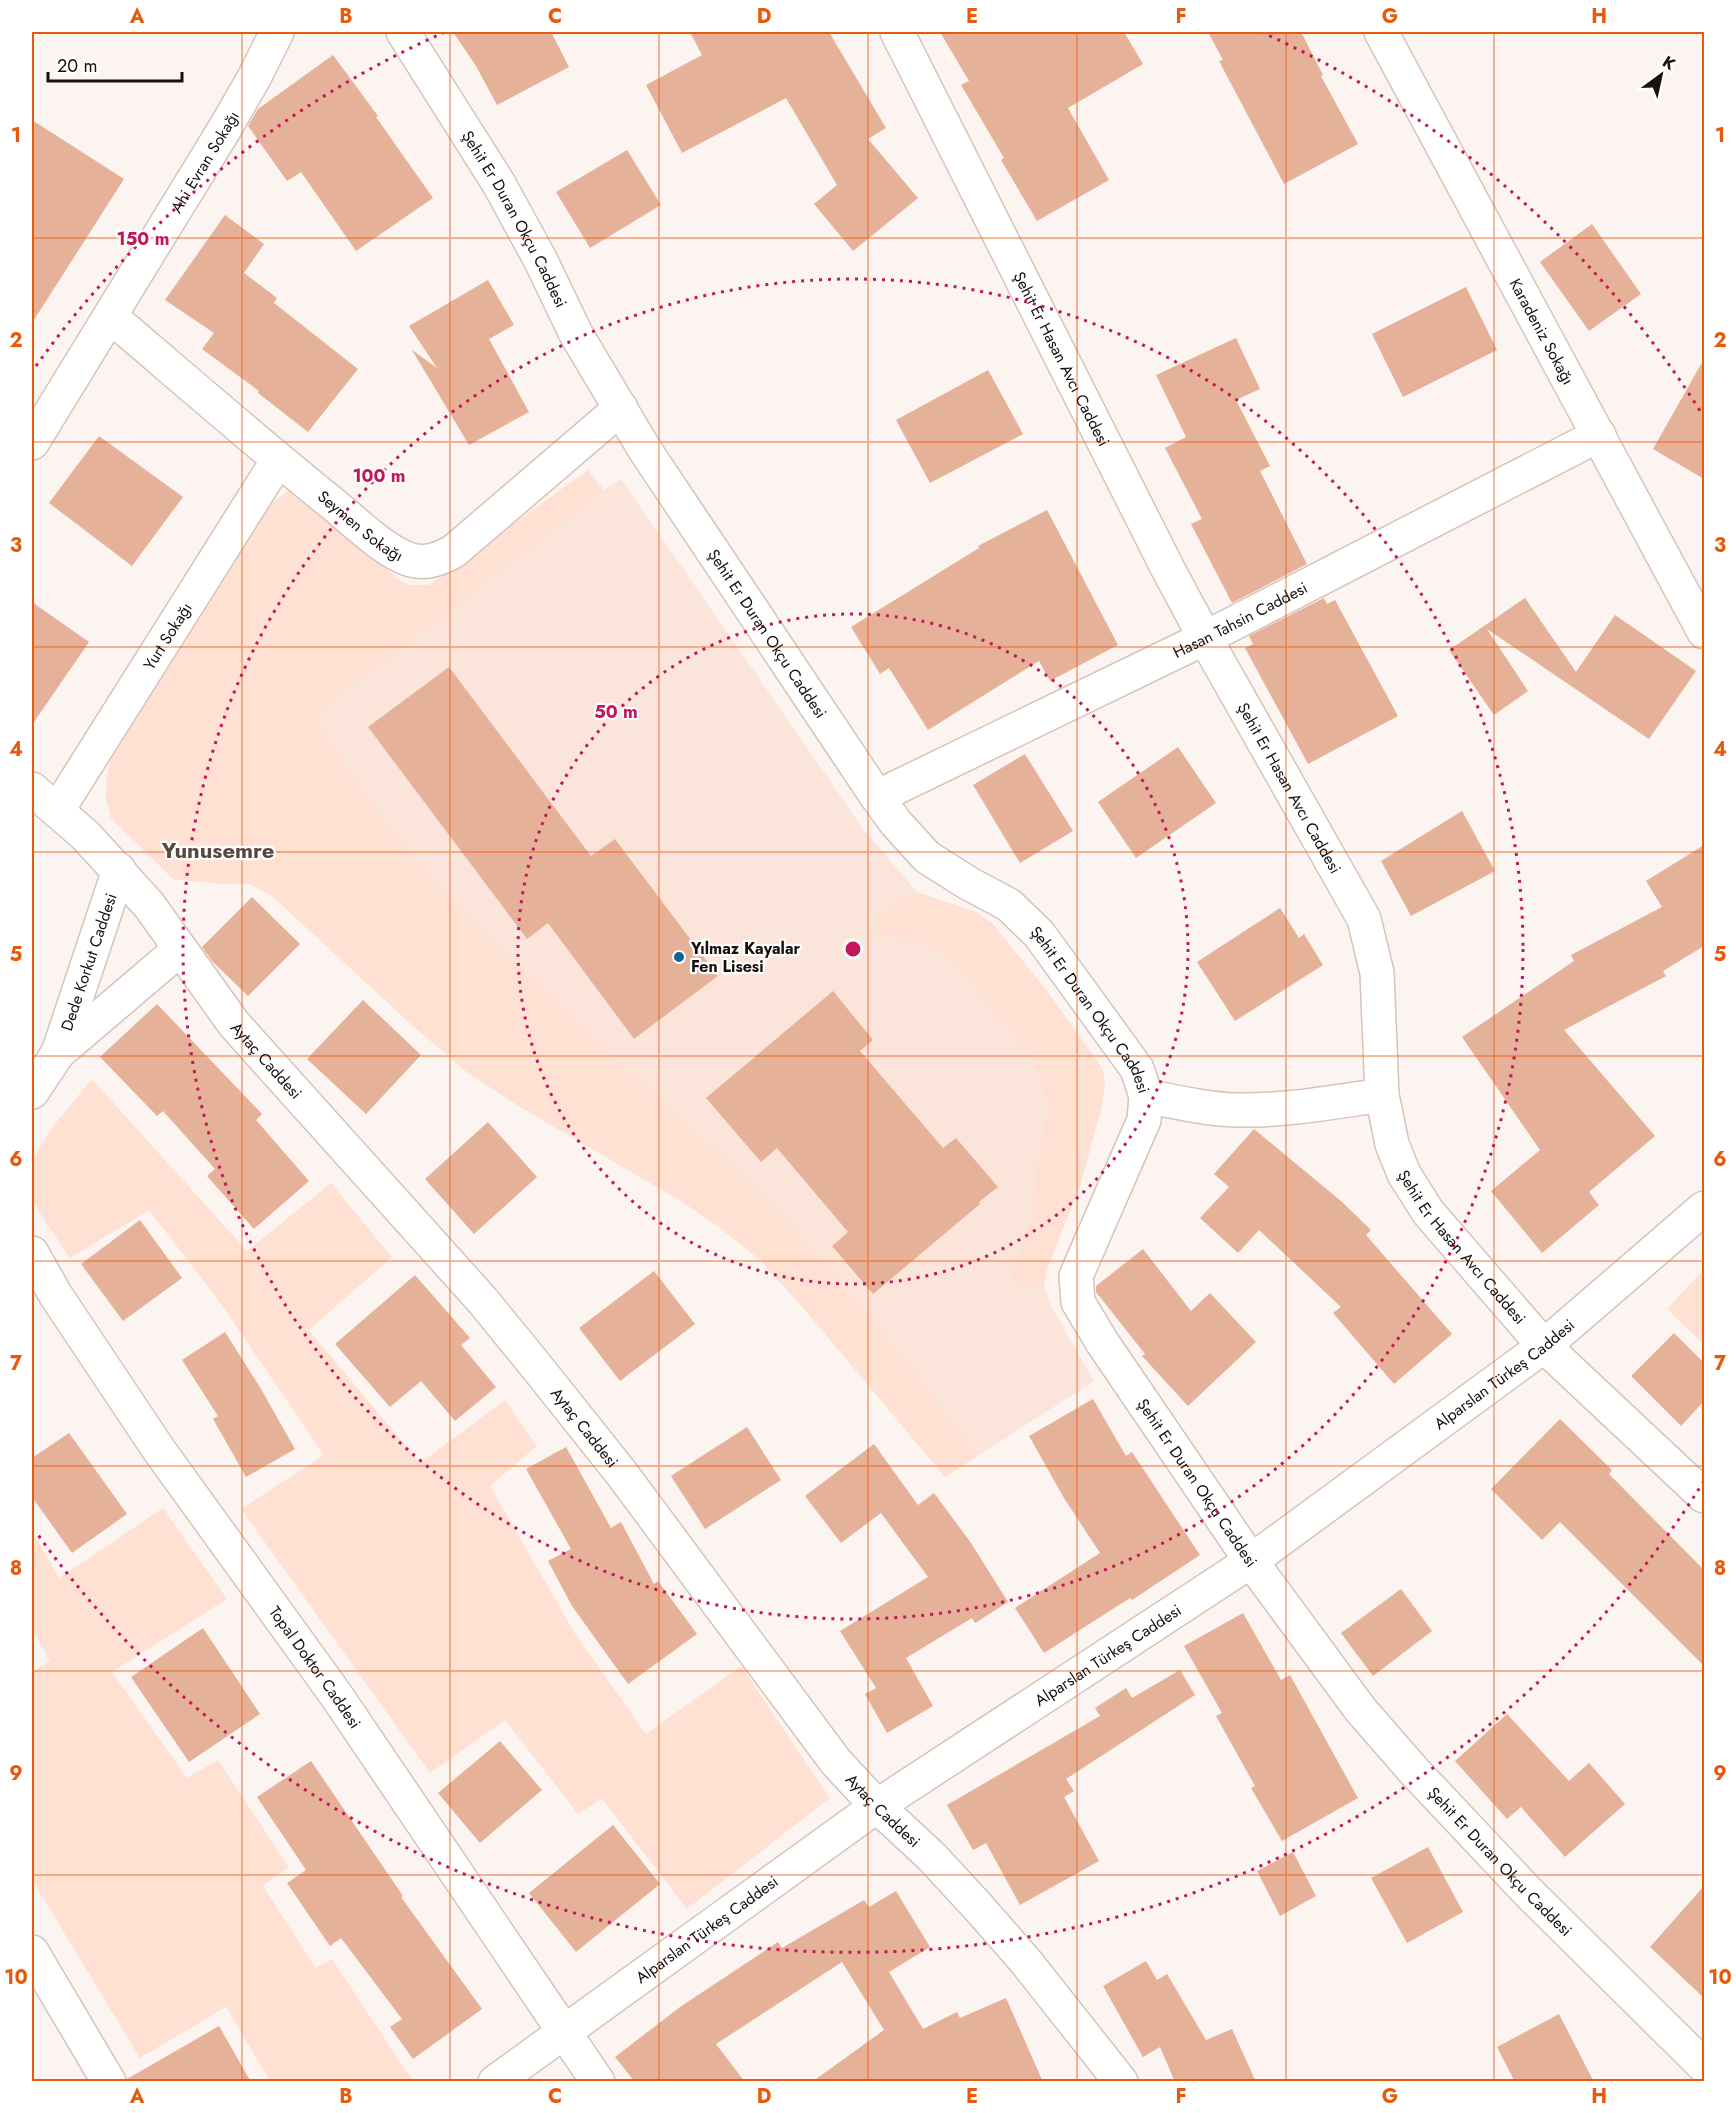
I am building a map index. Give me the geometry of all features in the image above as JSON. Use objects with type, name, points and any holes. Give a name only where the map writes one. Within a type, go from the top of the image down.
[{"type":"street","name":"Ahi Evran Sokağı","points":[[32,443],[224,130],[277,32]]},
{"type":"street","name":"Şehit Er Duran Okçu Caddesi","points":[[403,32],[499,184],[541,261],[576,334],[645,450],[877,797],[896,823],[927,857],[1009,905],[1039,934],[1137,1069],[1146,1096],[1144,1120],[1076,1276],[1078,1302],[1102,1342],[1251,1561],[1360,1709],[1414,1771],[1528,1892],[1704,2066]]},
{"type":"street","name":"Şehit Er Hasan Avcı Caddesi","points":[[897,32],[1110,456],[1205,638],[1364,919],[1377,973],[1382,1095],[1392,1144],[1404,1174],[1428,1212],[1544,1346],[1704,1496]]},
{"type":"street","name":"Karadeniz Sokağı","points":[[1381,32],[1704,632]]},
{"type":"street","name":"Seymen Sokağı","points":[[110,316],[278,460],[380,542],[409,559],[424,562],[440,559],[454,551],[621,408]]},
{"type":"street","name":"Hasan Tahsin Caddesi","points":[[877,797],[1205,638],[1599,435]]},
{"type":"street","name":"Yurt Sokağı","points":[[57,811],[278,460]]},
{"type":"street","name":"Aytaç Caddesi","points":[[32,789],[86,836],[149,905],[234,1023],[483,1301],[622,1474],[836,1762],[932,1857],[1028,1963],[1121,2082]]},
{"type":"street","name":"Dede Korkut Caddesi","points":[[32,1092],[58,1053],[118,870]]},
{"type":"street","name":"Dede Korkut Caddesi","points":[[58,1053],[180,949]]},
{"type":"street","points":[[1146,1096],[1190,1105],[1235,1110],[1288,1109],[1382,1095]]},
{"type":"street","name":"Alparslan Türkeş Caddesi","points":[[495,2082],[878,1806],[1251,1561],[1544,1346],[1704,1208]]},
{"type":"street","name":"Topal Doktor Caddesi","points":[[32,1254],[55,1294],[159,1450],[336,1695],[598,2082]]},
{"type":"street","points":[[32,1952],[109,2082]]},
{"type":"shaded area","name":"Yılmaz Kayalar Fen Lisesi","points":[[588,470],[604,490],[621,479],[864,830],[917,892],[976,912],[992,923],[1047,991],[1102,1068],[1105,1080],[1102,1105],[1080,1186],[1047,1269],[1044,1285],[1051,1306],[1094,1381],[945,1477],[806,1311],[760,1260],[719,1227],[681,1201],[522,1108],[468,1073],[412,1025],[271,895],[249,884],[173,879],[111,818],[106,799],[107,776],[288,491],[398,579],[408,585],[429,585]]},
{"type":"shaded area","points":[[588,470],[604,491],[326,706],[318,717],[323,730],[356,783],[435,884],[626,1069],[734,1166],[790,1223],[897,1349],[978,1455],[945,1477],[806,1311],[760,1260],[719,1227],[681,1201],[522,1108],[468,1073],[412,1025],[271,895],[249,884],[173,879],[111,818],[106,799],[107,776],[113,751],[267,507],[288,491],[301,494],[398,579],[408,585],[429,585]]},
{"type":"shaded area","points":[[917,892],[976,912],[992,923],[1047,991],[1102,1068],[1105,1080],[1102,1105],[1080,1186],[1047,1269],[1044,1285],[1018,1285],[1012,1279],[1027,1234],[1036,1187],[1047,1105],[1044,1086],[1039,1073],[1014,1035],[964,976],[943,956],[932,948],[908,939],[875,938],[869,930],[876,917],[882,912]]},
{"type":"shaded area","points":[[92,1079],[247,1251],[331,1183],[392,1257],[309,1330],[420,1463],[505,1400],[537,1446],[490,1486],[574,1632],[646,1734],[741,1666],[830,1798],[687,1909],[602,1799],[578,1814],[505,1720],[430,1773],[241,1509],[324,1455],[221,1304],[149,1210],[70,1258],[32,1201],[32,1160],[54,1125]]},
{"type":"shaded area","points":[[1704,1269],[1704,1345],[1667,1309]]},
{"type":"shaded area","points":[[163,1508],[227,1599],[112,1672],[187,1778],[218,1760],[289,1867],[263,1886],[316,1968],[332,1959],[413,2081],[270,2081],[226,2007],[140,2058],[32,1880],[32,1672],[50,1661],[32,1629],[32,1531],[59,1578]]},
{"type":"building","points":[[453,32],[551,32],[569,67],[497,105],[476,66]]},
{"type":"building","points":[[690,32],[829,32],[886,128],[868,139],[918,198],[853,251],[814,204],[837,185],[786,98],[682,153],[646,85],[702,55]]},
{"type":"building","points":[[940,32],[1124,32],[1143,64],[1068,108],[1109,180],[1037,221],[1001,160],[1004,158],[961,85],[969,81]]},
{"type":"building","points":[[1208,32],[1301,32],[1323,75],[1321,76],[1358,144],[1284,184],[1219,61],[1223,60]]},
{"type":"building","points":[[333,55],[378,116],[376,117],[433,198],[356,251],[301,172],[287,181],[248,126],[258,109]]},
{"type":"building","points":[[32,120],[124,179],[32,323]]},
{"type":"building","points":[[627,150],[661,205],[590,248],[556,192]]},
{"type":"building","points":[[225,215],[264,244],[244,273],[277,298],[274,303],[358,369],[308,432],[258,393],[259,391],[202,349],[214,333],[165,300]]},
{"type":"building","points":[[1592,224],[1641,294],[1589,331],[1540,262]]},
{"type":"building","points":[[488,280],[514,325],[489,339],[529,412],[469,445],[412,350],[437,368],[409,326]]},
{"type":"building","points":[[1466,287],[1497,350],[1403,397],[1372,334]]},
{"type":"building","points":[[1236,338],[1260,389],[1236,400],[1270,466],[1260,471],[1307,564],[1232,603],[1191,524],[1202,519],[1165,448],[1186,437],[1156,375]]},
{"type":"building","points":[[1704,359],[1704,479],[1653,449]]},
{"type":"building","points":[[988,370],[1023,434],[930,483],[896,420]]},
{"type":"building","points":[[99,436],[183,497],[132,566],[49,503]]},
{"type":"building","points":[[1047,510],[1118,645],[1050,681],[1039,661],[928,730],[889,668],[880,674],[851,627],[979,548],[978,546]]},
{"type":"building","points":[[1324,598],[1327,604],[1335,600],[1398,716],[1308,764],[1245,648],[1253,644],[1249,636]]},
{"type":"building","points":[[1525,598],[1576,672],[1615,615],[1696,671],[1649,739],[1487,629],[1528,691],[1494,715],[1449,650]]},
{"type":"building","points":[[32,602],[89,642],[32,725]]},
{"type":"building","points":[[449,667],[591,856],[615,839],[718,976],[634,1039],[548,923],[527,939],[368,727]]},
{"type":"building","points":[[1178,747],[1216,803],[1136,858],[1098,802]]},
{"type":"building","points":[[1025,754],[1073,831],[1020,863],[973,785]]},
{"type":"building","points":[[1462,811],[1495,871],[1411,916],[1381,861]]},
{"type":"building","points":[[1704,845],[1704,946],[1663,971],[1666,976],[1564,1030],[1655,1136],[1589,1192],[1599,1205],[1542,1253],[1491,1191],[1540,1150],[1462,1037],[1574,961],[1571,955],[1662,907],[1646,881]]},
{"type":"building","points":[[252,897],[300,944],[248,996],[212,961],[202,947]]},
{"type":"building","points":[[1280,908],[1299,938],[1304,934],[1323,965],[1235,1021],[1197,962]]},
{"type":"building","points":[[833,991],[873,1040],[860,1051],[943,1148],[956,1138],[998,1187],[873,1294],[832,1246],[848,1232],[777,1148],[761,1162],[706,1098]]},
{"type":"building","points":[[363,1000],[421,1055],[366,1114],[307,1059]]},
{"type":"building","points":[[157,1004],[262,1114],[256,1120],[309,1181],[254,1229],[207,1176],[215,1169],[163,1111],[157,1116],[100,1057]]},
{"type":"building","points":[[488,1122],[537,1177],[474,1234],[425,1179]]},
{"type":"building","points":[[1254,1129],[1341,1201],[1371,1230],[1366,1235],[1452,1334],[1394,1384],[1333,1313],[1341,1307],[1259,1230],[1238,1253],[1200,1218],[1229,1187],[1214,1174]]},
{"type":"building","points":[[140,1220],[182,1278],[123,1321],[81,1264]]},
{"type":"building","points":[[1143,1249],[1191,1311],[1210,1293],[1256,1342],[1188,1406],[1142,1356],[1145,1354],[1096,1292],[1096,1286]]},
{"type":"building","points":[[654,1271],[695,1324],[620,1381],[579,1328]]},
{"type":"building","points":[[415,1275],[470,1338],[461,1345],[496,1387],[455,1421],[421,1381],[390,1407],[335,1344]]},
{"type":"building","points":[[225,1332],[295,1449],[246,1477],[213,1419],[218,1416],[182,1360]]},
{"type":"building","points":[[1674,1333],[1704,1363],[1704,1401],[1681,1426],[1631,1376]]},
{"type":"building","points":[[1093,1399],[1126,1456],[1132,1452],[1200,1555],[1132,1600],[1130,1598],[1044,1653],[1015,1608],[1100,1553],[1064,1498],[1029,1436]]},
{"type":"building","points":[[1560,1419],[1612,1470],[1609,1474],[1704,1570],[1704,1666],[1560,1522],[1542,1540],[1491,1489]]},
{"type":"building","points":[[747,1427],[781,1480],[705,1529],[671,1476]]},
{"type":"building","points":[[69,1433],[127,1514],[72,1553],[32,1497],[32,1458]]},
{"type":"building","points":[[874,1444],[918,1505],[934,1493],[971,1543],[1008,1602],[975,1623],[972,1618],[906,1658],[933,1706],[887,1733],[865,1694],[876,1688],[840,1631],[928,1577],[881,1513],[841,1543],[805,1496]]},
{"type":"building","points":[[566,1447],[611,1528],[621,1522],[654,1584],[658,1581],[697,1634],[628,1684],[572,1606],[548,1561],[571,1549],[526,1469]]},
{"type":"building","points":[[1401,1589],[1432,1631],[1373,1676],[1341,1633]]},
{"type":"building","points":[[1243,1613],[1281,1680],[1290,1675],[1358,1798],[1282,1841],[1251,1788],[1255,1786],[1216,1716],[1222,1713],[1184,1646]]},
{"type":"building","points":[[203,1628],[260,1714],[189,1762],[131,1677]]},
{"type":"building","points":[[1180,1670],[1195,1695],[1066,1779],[1074,1791],[1064,1797],[1099,1861],[1020,1905],[986,1843],[973,1850],[947,1805],[1100,1716],[1095,1708],[1126,1688],[1132,1698]]},
{"type":"building","points":[[1507,1714],[1569,1781],[1589,1763],[1625,1804],[1565,1857],[1521,1807],[1507,1819],[1455,1761]]},
{"type":"building","points":[[500,1741],[542,1790],[480,1843],[438,1793]]},
{"type":"building","points":[[311,1761],[403,1896],[401,1897],[482,2009],[413,2059],[390,2027],[402,2019],[341,1938],[330,1946],[287,1883],[306,1870],[257,1797]]},
{"type":"building","points":[[613,1825],[660,1884],[576,1952],[529,1893]]},
{"type":"building","points":[[1428,1847],[1463,1912],[1407,1943],[1371,1878]]},
{"type":"building","points":[[1293,1852],[1316,1896],[1280,1916],[1257,1871]]},
{"type":"building","points":[[1704,1886],[1704,1998],[1650,1947]]},
{"type":"building","points":[[896,1891],[930,1947],[889,1972],[923,2029],[957,2012],[960,2018],[1006,1998],[1043,2082],[812,2082],[884,2030],[842,1962],[716,2044],[745,2082],[635,2082],[615,2057],[680,2007],[778,1942],[782,1948],[864,1900],[869,1907]]},
{"type":"building","points":[[1146,1961],[1157,1980],[1167,1974],[1206,2040],[1232,2029],[1256,2082],[1175,2082],[1160,2047],[1143,2057],[1103,1986]]},
{"type":"building","points":[[1559,2014],[1594,2082],[1515,2082],[1497,2047]]},
{"type":"building","points":[[219,2026],[251,2082],[128,2082],[127,2079]]},
{"type":"place","name":"Yılmaz Kayalar Fen Lisesi","points":[[679,957]]},
{"type":"district","name":"Yunusemre","points":[[218,850]]}]
